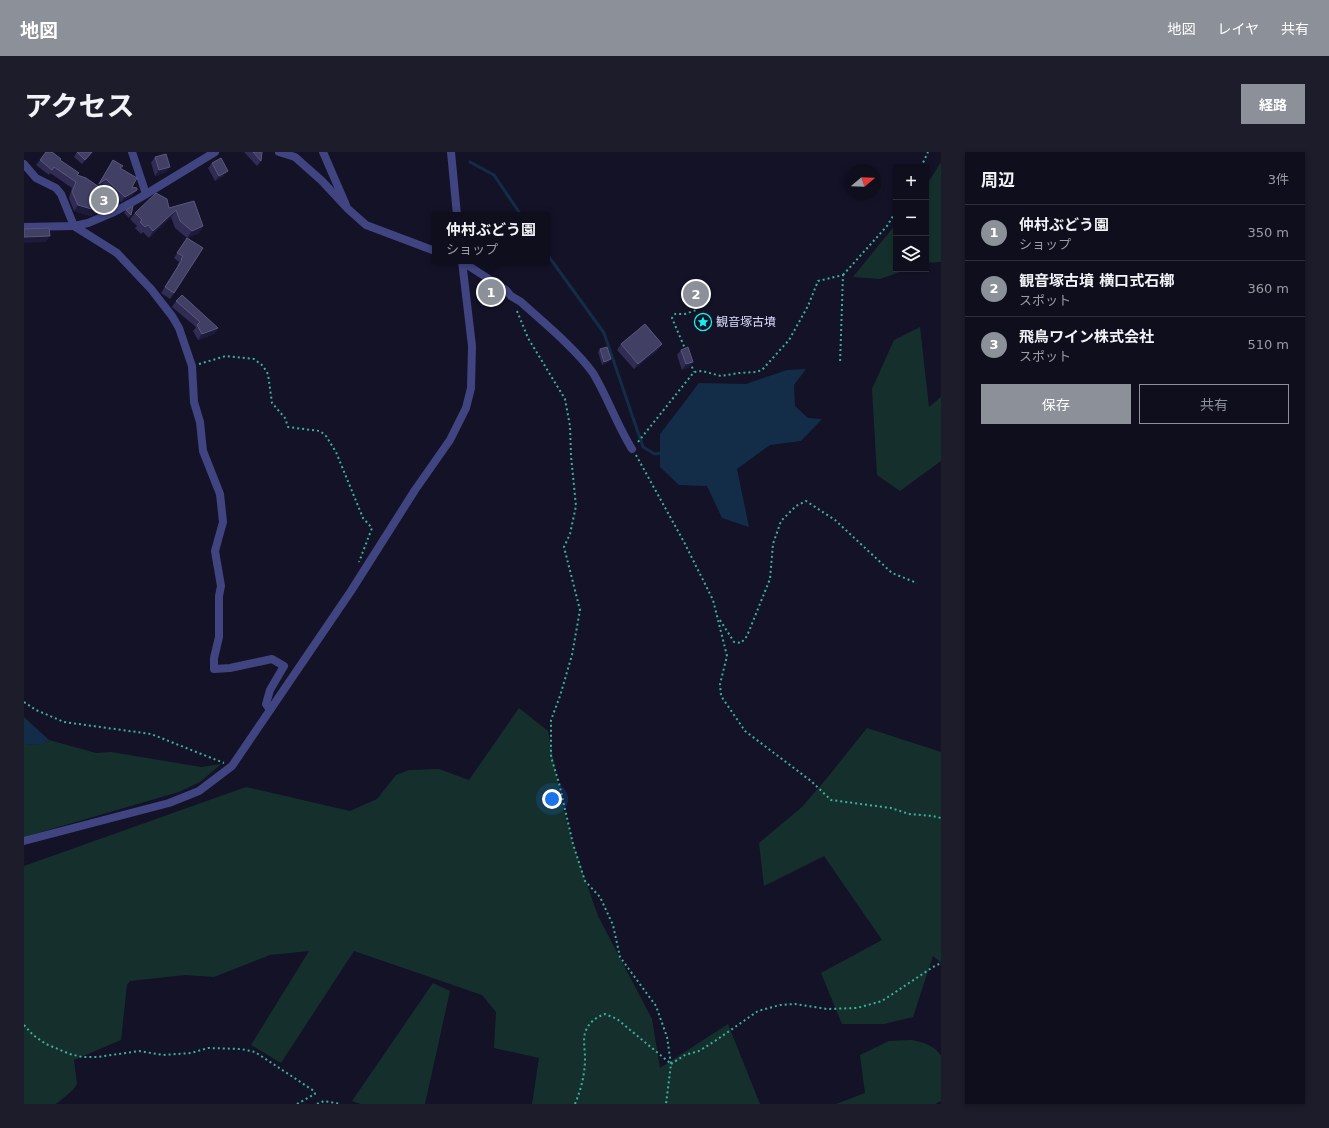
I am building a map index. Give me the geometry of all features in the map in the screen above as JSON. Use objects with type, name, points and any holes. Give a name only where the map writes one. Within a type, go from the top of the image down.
[{"type":"street","points":[[132,152],[146,194]]},
{"type":"street","points":[[24,227],[74,226],[88,223],[114,212],[215,152]]},
{"type":"street","points":[[279,152],[295,157],[322,181],[348,209],[366,225],[432,250]]},
{"type":"street","points":[[323,152],[348,209]]},
{"type":"street","points":[[451,152],[457,212]]},
{"type":"street","points":[[24,164],[36,178],[56,188],[61,194],[74,226],[117,253],[151,289],[172,316],[179,328],[192,366],[194,402],[200,422],[203,451],[220,494],[223,522],[215,551],[221,586],[219,596],[219,637],[214,658],[214,668],[230,668],[272,659],[284,666],[270,690],[266,704],[270,710]]},
{"type":"street","points":[[24,841],[169,803],[199,791],[232,766],[351,591],[415,490],[450,440],[466,408],[471,388],[472,346],[462,264]]},
{"type":"street","points":[[467,264],[506,290],[511,296],[521,302],[575,352],[592,373],[608,401],[618,426],[634,448]]},
{"type":"path","points":[[922,164],[928,152]]},
{"type":"path","points":[[893,216],[887,226],[843,275],[818,281],[808,306],[790,340],[762,370],[756,372],[732,373],[721,376],[702,371],[694,372],[634,448],[713,600],[727,656],[720,684],[721,696],[745,731],[800,772],[832,800],[891,808],[909,814],[941,818]]},
{"type":"path","points":[[840,364],[843,275]]},
{"type":"path","points":[[684,294],[690,297],[696,310],[685,314],[675,314],[672,318],[686,352]]},
{"type":"path","points":[[517,310],[528,338],[565,399],[570,426],[571,456],[576,506],[570,534],[564,547],[580,610],[572,655],[551,720],[551,757],[559,783],[573,844],[585,881],[600,897],[613,925],[620,957],[656,1006],[667,1037],[671,1064],[666,1104]]},
{"type":"path","points":[[192,366],[226,356],[254,359],[263,366],[268,374],[272,403],[285,418],[288,427],[320,431],[326,436],[336,452],[363,518],[372,528],[358,564]]},
{"type":"path","points":[[689,359],[694,372]]},
{"type":"path","points":[[718,618],[734,642],[741,643],[747,636],[770,579],[773,544],[781,521],[796,506],[806,501],[835,520],[892,573],[918,583]]},
{"type":"path","points":[[24,702],[36,710],[64,722],[151,734],[232,766]]},
{"type":"path","points":[[671,1064],[685,1055],[699,1051],[758,1011],[780,1005],[795,1004],[827,1009],[857,1008],[882,1001],[933,966],[941,963]]},
{"type":"path","points":[[575,1104],[582,1087],[585,1061],[585,1033],[590,1023],[605,1014],[617,1019],[671,1064]]},
{"type":"path","points":[[24,1025],[33,1035],[46,1044],[70,1054],[82,1057],[98,1057],[139,1052],[163,1056],[191,1053],[208,1048],[241,1049],[255,1052],[314,1091],[315,1094],[297,1104]]},
{"type":"path","points":[[317,1104],[324,1101],[341,1104]]},
{"type":"green space","points":[[941,162],[941,262],[929,263],[929,181]]},
{"type":"green space","points":[[893,228],[893,272],[900,272],[880,279],[853,277]]},
{"type":"green space","points":[[920,327],[929,407],[941,397],[941,461],[900,491],[877,475],[872,389],[894,340]]},
{"type":"green space","points":[[519,708],[548,731],[561,798],[573,844],[598,916],[652,1019],[660,1068],[728,1024],[760,1104],[532,1104],[539,1058],[494,1048],[496,1012],[482,995],[354,951],[281,1063],[251,1045],[309,951],[270,955],[214,977],[185,975],[130,981],[127,985],[121,1040],[74,1060],[77,1084],[73,1090],[56,1104],[24,1104],[24,866],[246,787],[350,811],[377,799],[396,775],[409,770],[439,769],[469,780]]},
{"type":"green space","points":[[867,728],[941,752],[941,963],[933,956],[913,1017],[884,1024],[842,1024],[821,973],[882,940],[824,856],[764,886],[759,843],[802,807]]},
{"type":"green space","points":[[49,740],[96,753],[111,752],[201,767],[221,764],[200,782],[179,792],[24,837],[24,745],[43,744]]},
{"type":"green space","points":[[433,983],[450,991],[425,1104],[361,1104],[352,1101]]},
{"type":"green space","points":[[911,1040],[924,1043],[932,1047],[941,1056],[941,1101],[935,1104],[836,1104],[865,1093],[860,1055],[889,1041]]},
{"type":"water","points":[[806,369],[794,385],[795,406],[808,418],[822,419],[801,441],[770,445],[737,469],[749,527],[722,518],[707,486],[679,485],[660,467],[660,434],[699,383],[746,384],[787,370]]},
{"type":"water","points":[[24,717],[49,740],[43,744],[24,745]]},
{"type":"building","points":[[46,152],[52,152],[61,159],[60,160],[79,173],[77,175],[86,178],[118,200],[115,202],[103,198],[100,208],[95,210],[78,205],[72,192],[76,182],[54,167],[52,170],[40,160]]},
{"type":"building","points":[[77,152],[92,152],[85,160]]},
{"type":"building","points":[[253,152],[262,152],[261,161]]},
{"type":"building","points":[[166,154],[170,167],[159,170],[155,157]]},
{"type":"building","points":[[221,158],[228,171],[219,176],[212,163]]},
{"type":"building","points":[[113,160],[123,166],[120,168],[137,178],[132,187],[137,188],[137,190],[125,197],[106,179],[99,184]]},
{"type":"building","points":[[156,193],[167,199],[169,208],[194,201],[203,226],[192,231],[180,221],[176,210],[153,231],[148,225],[145,227],[140,222],[142,220],[135,213]]},
{"type":"building","points":[[133,206],[131,215],[126,210]]},
{"type":"building","points":[[49,228],[50,236],[24,237],[24,229]]},
{"type":"building","points":[[187,238],[203,248],[174,293],[165,287],[182,260],[181,259],[183,256],[177,253]]},
{"type":"building","points":[[487,280],[503,291],[497,300],[481,288]]},
{"type":"building","points":[[182,295],[218,328],[202,334],[197,325],[200,322],[176,301]]},
{"type":"building","points":[[645,324],[662,344],[638,364],[621,344]]},
{"type":"building","points":[[607,347],[611,359],[604,362],[600,349]]},
{"type":"building","points":[[688,347],[693,362],[686,364],[681,350]]},
{"type":"waterway","points":[[470,162],[494,175],[519,212]]},
{"type":"waterway","points":[[550,258],[604,333],[643,447],[655,454],[663,453]]},
{"type":"place","name":"飛鳥ワイン株式会社","points":[[104,200]]},
{"type":"place","name":"仲村ぶどう園","points":[[491,292]]},
{"type":"place","name":"観音塚古墳 横口式石槨","points":[[696,294]]},
{"type":"place","name":"観音塚古墳","points":[[703,322]]}]
